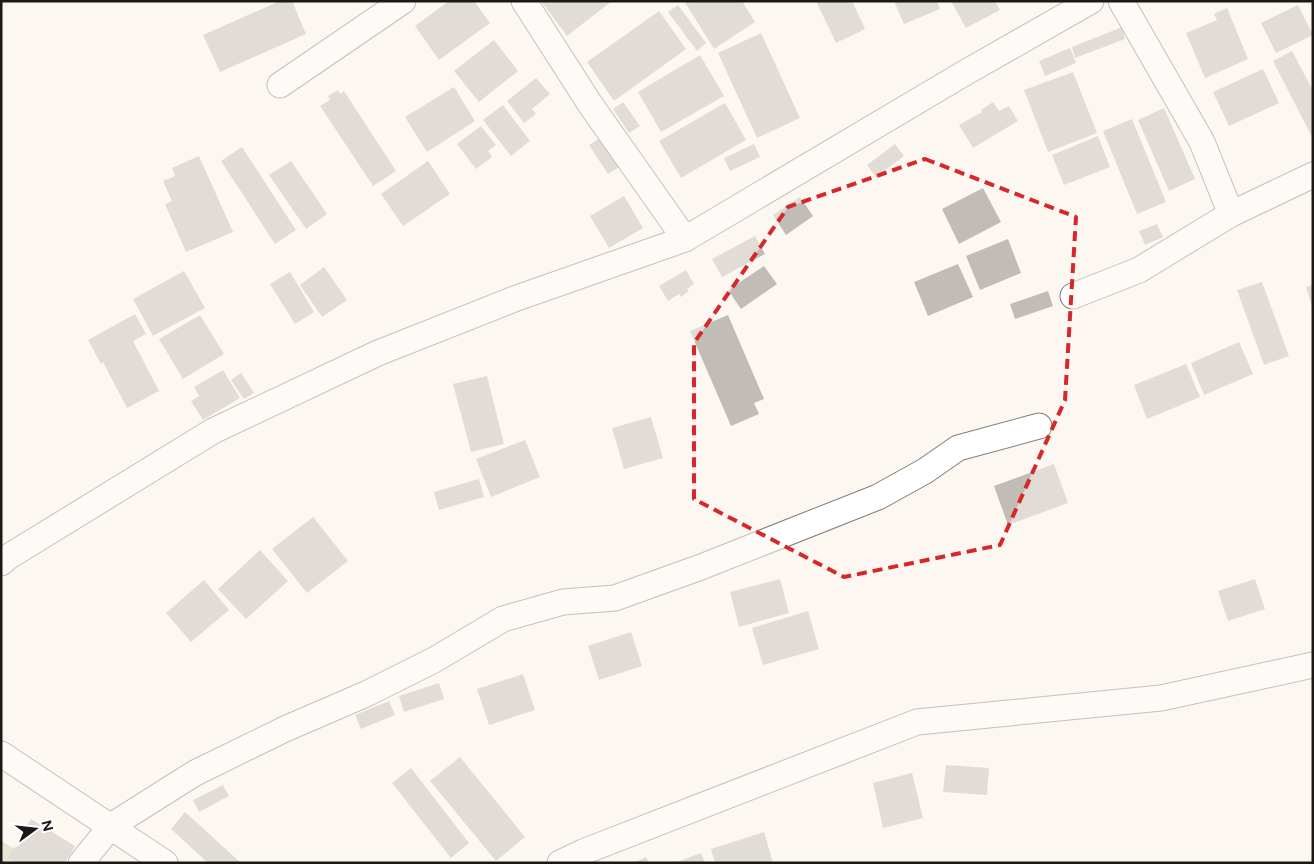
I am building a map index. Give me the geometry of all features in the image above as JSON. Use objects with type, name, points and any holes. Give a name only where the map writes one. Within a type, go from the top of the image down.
[{"type":"street","points":[[280,85],[403,1]]},
{"type":"street","points":[[524,1],[590,104],[685,239]]},
{"type":"street","points":[[1,563],[60,524],[205,436],[248,414],[378,353],[517,298],[685,239],[963,74],[1091,1]]},
{"type":"street","points":[[1120,1],[1202,142],[1231,214]]},
{"type":"street","points":[[1073,296],[1139,270],[1231,214],[1313,175]]},
{"type":"street","points":[[81,863],[111,826],[196,773],[286,729],[366,694],[434,660],[503,619],[563,602],[615,598],[700,567],[878,497],[925,471],[958,448],[1039,426]]},
{"type":"street","points":[[560,863],[583,852],[917,722],[1161,698],[1313,665]]},
{"type":"street","points":[[1,754],[166,863]]},
{"type":"highlighted area","points":[[925,159],[1076,217],[1065,400],[1000,545],[844,577],[694,499],[694,343],[788,207]]},
{"type":"shaded area","points":[[1,841],[38,863],[1,863]]},
{"type":"building","points":[[280,1],[292,1],[306,34],[220,72],[203,35]]},
{"type":"building","points":[[449,1],[474,1],[490,23],[439,60],[415,26]]},
{"type":"building","points":[[541,1],[612,1],[567,36]]},
{"type":"building","points":[[684,1],[742,1],[755,22],[714,49]]},
{"type":"building","points":[[816,1],[852,1],[865,29],[836,43]]},
{"type":"building","points":[[894,1],[937,1],[940,9],[904,24]]},
{"type":"building","points":[[951,1],[995,1],[1000,10],[966,28]]},
{"type":"building","points":[[678,5],[706,43],[697,51],[668,12]]},
{"type":"building","points":[[1298,5],[1313,35],[1276,53],[1261,23]]},
{"type":"building","points":[[1227,8],[1248,59],[1205,78],[1186,33],[1217,20],[1214,14]]},
{"type":"building","points":[[659,11],[686,49],[614,101],[587,62]]},
{"type":"building","points":[[1122,27],[1125,39],[1075,58],[1072,47]]},
{"type":"building","points":[[761,33],[800,118],[757,138],[718,53]]},
{"type":"building","points":[[494,40],[518,71],[479,102],[454,71]]},
{"type":"building","points":[[1070,48],[1076,63],[1045,76],[1039,61]]},
{"type":"building","points":[[1292,51],[1313,91],[1313,139],[1273,61]]},
{"type":"building","points":[[700,55],[724,96],[661,132],[638,92]]},
{"type":"building","points":[[1263,69],[1279,103],[1229,126],[1213,92]]},
{"type":"building","points":[[1073,72],[1097,133],[1048,152],[1024,90]]},
{"type":"building","points":[[536,78],[550,94],[532,109],[536,114],[524,123],[507,101]]},
{"type":"building","points":[[454,87],[475,121],[427,152],[405,117]]},
{"type":"building","points":[[338,90],[340,94],[344,91],[396,171],[373,186],[320,106],[330,100],[328,96]]},
{"type":"building","points":[[623,102],[640,126],[629,133],[613,109]]},
{"type":"building","points":[[993,102],[999,111],[1009,106],[1018,121],[973,148],[959,125],[982,112],[981,110]]},
{"type":"building","points":[[725,103],[746,140],[681,178],[659,141]]},
{"type":"building","points":[[503,105],[530,141],[511,156],[483,120]]},
{"type":"building","points":[[1164,108],[1195,179],[1169,191],[1138,120]]},
{"type":"building","points":[[1132,119],[1166,202],[1137,214],[1103,131]]},
{"type":"building","points":[[481,126],[496,145],[488,151],[492,157],[476,169],[457,144]]},
{"type":"building","points":[[1098,136],[1110,167],[1064,185],[1052,155]]},
{"type":"building","points":[[600,138],[619,167],[608,174],[589,145]]},
{"type":"building","points":[[754,144],[760,157],[730,171],[724,158]]},
{"type":"building","points":[[895,144],[904,156],[876,177],[867,165]]},
{"type":"building","points":[[242,147],[296,230],[275,244],[221,161]]},
{"type":"building","points":[[199,156],[233,232],[186,252],[165,204],[172,201],[163,181],[175,176],[172,168]]},
{"type":"building","points":[[291,161],[327,214],[306,229],[269,175]]},
{"type":"building","points":[[428,161],[450,194],[403,226],[381,194]]},
{"type":"building","points":[[983,188],[1001,222],[959,244],[942,209]]},
{"type":"building","points":[[624,196],[643,228],[609,248],[590,216]]},
{"type":"building","points":[[800,197],[813,216],[786,235],[773,215]]},
{"type":"building","points":[[1157,224],[1163,237],[1145,245],[1139,231]]},
{"type":"building","points":[[755,236],[765,254],[722,277],[712,259]]},
{"type":"building","points":[[1008,239],[1021,273],[980,290],[966,256]]},
{"type":"building","points":[[958,264],[973,297],[928,316],[914,282]]},
{"type":"building","points":[[764,266],[777,284],[741,309],[728,290]]},
{"type":"building","points":[[324,267],[347,300],[322,317],[300,285]]},
{"type":"building","points":[[686,270],[694,284],[681,297],[679,294],[668,301],[659,286]]},
{"type":"building","points":[[184,271],[205,308],[153,336],[133,299]]},
{"type":"building","points":[[290,272],[314,312],[295,324],[270,284]]},
{"type":"building","points":[[1262,282],[1289,356],[1264,365],[1237,290]]},
{"type":"building","points":[[1313,285],[1313,306],[1312,306],[1306,287]]},
{"type":"building","points":[[1048,291],[1053,306],[1015,319],[1010,304]]},
{"type":"building","points":[[135,314],[146,334],[133,341],[159,391],[127,408],[103,362],[101,364],[88,340]]},
{"type":"building","points":[[200,315],[224,354],[183,379],[159,339]]},
{"type":"building","points":[[728,315],[764,399],[754,403],[759,414],[731,426],[690,331]]},
{"type":"building","points":[[1239,342],[1253,374],[1204,395],[1191,363]]},
{"type":"building","points":[[1186,364],[1200,397],[1147,419],[1134,385]]},
{"type":"building","points":[[223,370],[240,398],[203,420],[191,401],[199,396],[194,387]]},
{"type":"building","points":[[241,373],[254,393],[244,399],[231,380]]},
{"type":"building","points":[[487,376],[504,444],[471,452],[453,384]]},
{"type":"building","points":[[651,417],[663,458],[624,469],[612,428]]},
{"type":"building","points":[[525,440],[540,477],[491,497],[476,459]]},
{"type":"building","points":[[1054,464],[1068,503],[1008,525],[994,486]]},
{"type":"building","points":[[479,479],[484,497],[439,510],[434,492]]},
{"type":"building","points":[[313,517],[348,561],[307,593],[272,549]]},
{"type":"building","points":[[260,550],[288,581],[246,619],[218,589]]},
{"type":"building","points":[[780,579],[789,613],[739,627],[730,592]]},
{"type":"building","points":[[1255,579],[1265,609],[1228,621],[1218,591]]},
{"type":"building","points":[[204,580],[229,610],[191,642],[166,613]]},
{"type":"building","points":[[808,611],[819,649],[763,665],[752,628]]},
{"type":"building","points":[[631,632],[642,666],[599,680],[588,646]]},
{"type":"building","points":[[523,674],[535,710],[489,725],[477,689]]},
{"type":"building","points":[[439,683],[444,699],[404,712],[399,696]]},
{"type":"building","points":[[389,701],[395,715],[361,729],[355,715]]},
{"type":"building","points":[[460,757],[525,837],[496,861],[430,781]]},
{"type":"building","points":[[946,765],[989,768],[987,795],[943,792]]},
{"type":"building","points":[[411,768],[469,843],[451,858],[392,783]]},
{"type":"building","points":[[912,773],[923,818],[883,828],[873,783]]},
{"type":"building","points":[[223,785],[229,796],[199,812],[193,800]]},
{"type":"building","points":[[185,812],[241,863],[208,863],[171,829]]},
{"type":"building","points":[[31,819],[75,846],[65,863],[17,863],[8,857]]},
{"type":"building","points":[[764,832],[773,863],[715,863],[711,849]]},
{"type":"building","points":[[701,853],[705,863],[674,863]]},
{"type":"building","points":[[646,857],[649,863],[633,863]]}]
